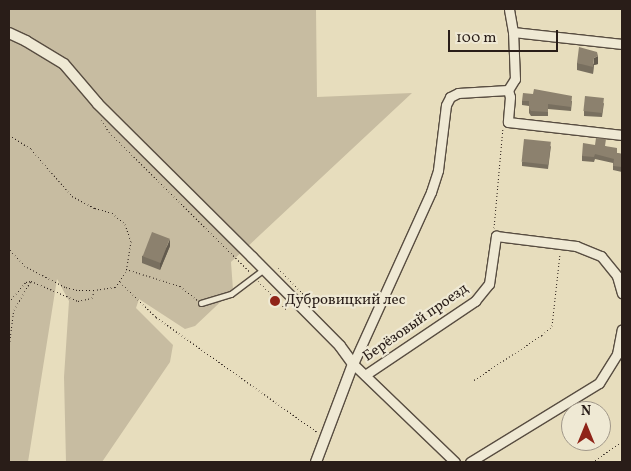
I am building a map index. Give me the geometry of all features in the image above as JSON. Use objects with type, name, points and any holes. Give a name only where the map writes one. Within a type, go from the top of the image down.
[{"type":"street","points":[[509,9],[513,32],[515,79],[508,90],[510,97],[508,122],[622,135]]},
{"type":"street","points":[[513,32],[622,44]]},
{"type":"street","points":[[9,33],[64,64],[98,104],[340,346],[353,364],[456,462]]},
{"type":"street","points":[[316,462],[353,364],[431,192],[438,170],[446,105],[450,97],[458,93],[508,90]]},
{"type":"street","points":[[496,236],[576,246],[600,256],[617,276],[622,289]]},
{"type":"street","name":"Берёзовый проезд","points":[[365,375],[475,301],[489,284],[496,236]]},
{"type":"street","points":[[470,462],[599,383],[617,354],[622,329]]},
{"type":"lane","points":[[201,304],[231,294],[264,269]]},
{"type":"path","points":[[99,117],[109,132],[288,310]]},
{"type":"path","points":[[496,236],[493,226],[503,126],[508,122]]},
{"type":"path","points":[[9,135],[32,149],[72,196],[96,208],[112,213],[125,224],[131,241],[126,269],[115,287],[94,290],[77,290],[65,286],[25,266],[9,249]]},
{"type":"path","points":[[474,380],[542,336],[552,326],[556,305],[561,244]]},
{"type":"path","points":[[278,268],[304,295]]},
{"type":"path","points":[[126,269],[180,286],[201,304]]},
{"type":"path","points":[[9,302],[26,282],[31,281],[78,301],[92,298],[94,290]]},
{"type":"path","points":[[9,348],[14,310],[31,281]]},
{"type":"path","points":[[119,281],[156,317],[325,438]]},
{"type":"path","points":[[592,462],[622,442]]},
{"type":"shaded area","points":[[9,9],[316,9],[317,97],[412,93],[231,262],[233,290],[195,326],[185,329],[139,299],[136,308],[173,345],[170,362],[102,462],[66,462],[64,377],[69,301],[57,279],[28,462],[9,462]]},
{"type":"building","points":[[579,47],[597,52],[598,56],[594,58],[593,67],[577,63]]},
{"type":"building","points":[[534,89],[572,96],[571,107],[548,104],[548,112],[531,111],[529,101],[522,101],[523,93],[533,94]]},
{"type":"building","points":[[585,96],[604,98],[602,113],[583,111]]},
{"type":"building","points":[[596,138],[606,139],[605,146],[617,148],[617,153],[622,154],[622,167],[613,166],[614,159],[595,154],[594,157],[582,156],[583,143],[595,145]]},
{"type":"building","points":[[524,139],[551,142],[548,165],[522,162]]},
{"type":"building","points":[[152,232],[170,239],[160,263],[143,256]]},
{"type":"place","name":"Дубровицкий лес","points":[[275,301]]}]
